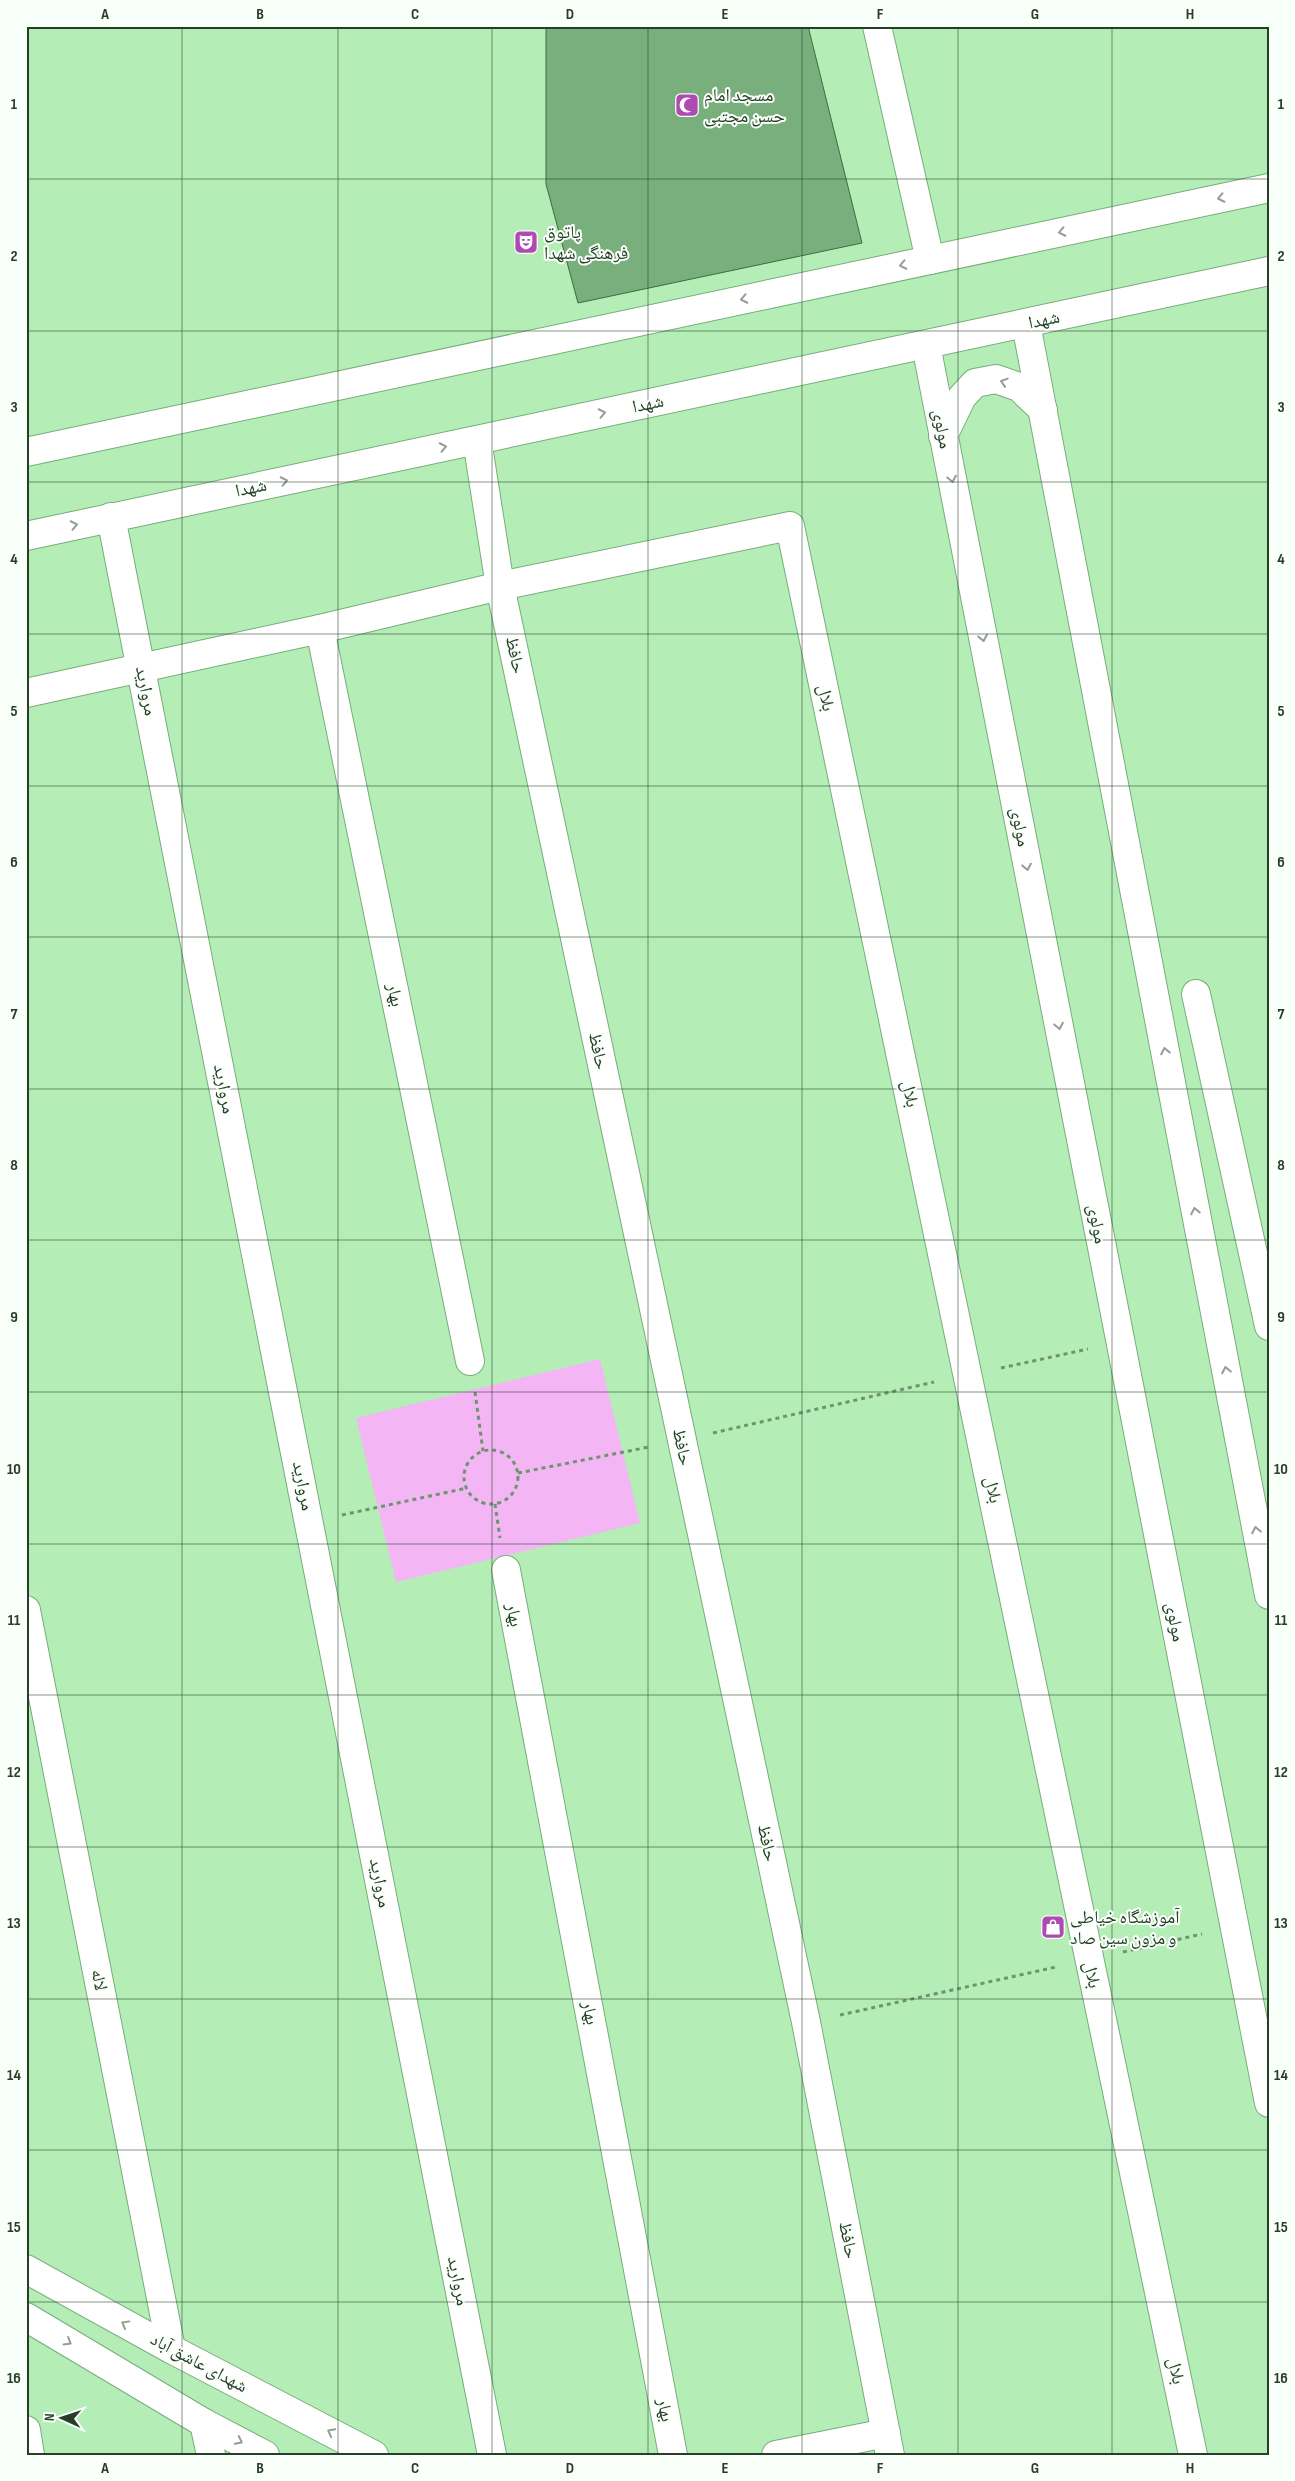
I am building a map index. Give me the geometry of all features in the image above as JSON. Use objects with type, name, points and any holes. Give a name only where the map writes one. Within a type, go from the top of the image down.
[{"type":"street","points":[[877,26],[930,260]]},
{"type":"street","points":[[26,452],[1269,188]]},
{"type":"street","name":"شهدا","points":[[26,536],[1269,271]]},
{"type":"street","points":[[1026,324],[1269,1595]]},
{"type":"street","name":"مولوی","points":[[926,345],[1269,2103]]},
{"type":"street","points":[[943,436],[962,397],[974,383],[996,379],[1019,387],[1043,410]]},
{"type":"street","name":"حافظ","points":[[478,440],[500,586],[806,2022],[888,2444]]},
{"type":"street","name":"مروارید","points":[[111,518],[492,2455]]},
{"type":"street","name":"بلال","points":[[500,586],[790,526],[969,1375],[1193,2455]]},
{"type":"street","points":[[26,693],[320,629],[500,586]]},
{"type":"street","name":"بهار","points":[[320,629],[470,1362]]},
{"type":"street","points":[[1196,994],[1268,1320]]},
{"type":"street","name":"بهار","points":[[506,1570],[673,2455]]},
{"type":"street","name":"لاله","points":[[26,1610],[171,2349]]},
{"type":"street","name":"شهدای عاشق آباد","points":[[26,2268],[171,2349],[374,2455]]},
{"type":"street","points":[[26,2317],[204,2423],[265,2455]]},
{"type":"street","points":[[204,2423],[211,2455]]},
{"type":"street","points":[[26,2430],[30,2455]]},
{"type":"street","points":[[776,2455],[888,2444]]},
{"type":"path","points":[[518,1473],[681,1441],[911,1386],[1120,1342]]},
{"type":"path","points":[[470,1362],[484,1451]]},
{"type":"path","points":[[493,1450],[510,1457],[516,1465],[518,1473],[515,1490],[510,1496],[495,1504],[478,1500],[467,1488],[465,1471],[469,1462],[484,1451],[493,1450]]},
{"type":"path","points":[[310,1522],[467,1488]]},
{"type":"path","points":[[806,2022],[1234,1926]]},
{"type":"shaded area","points":[[600,1359],[640,1523],[396,1582],[356,1418]]},
{"type":"building","name":"مسجد امام حسن مجتبی","points":[[546,26],[808,26],[862,243],[578,303],[546,184]]},
{"type":"place","name":"مسجد امام حسن مجتبی","points":[[687,105]]},
{"type":"place","name":"پاتوق فرهنگی شهدا","points":[[526,242]]},
{"type":"place","name":"آموزشگاه خیاطی و مزون سین صاد","points":[[1053,1927]]}]
